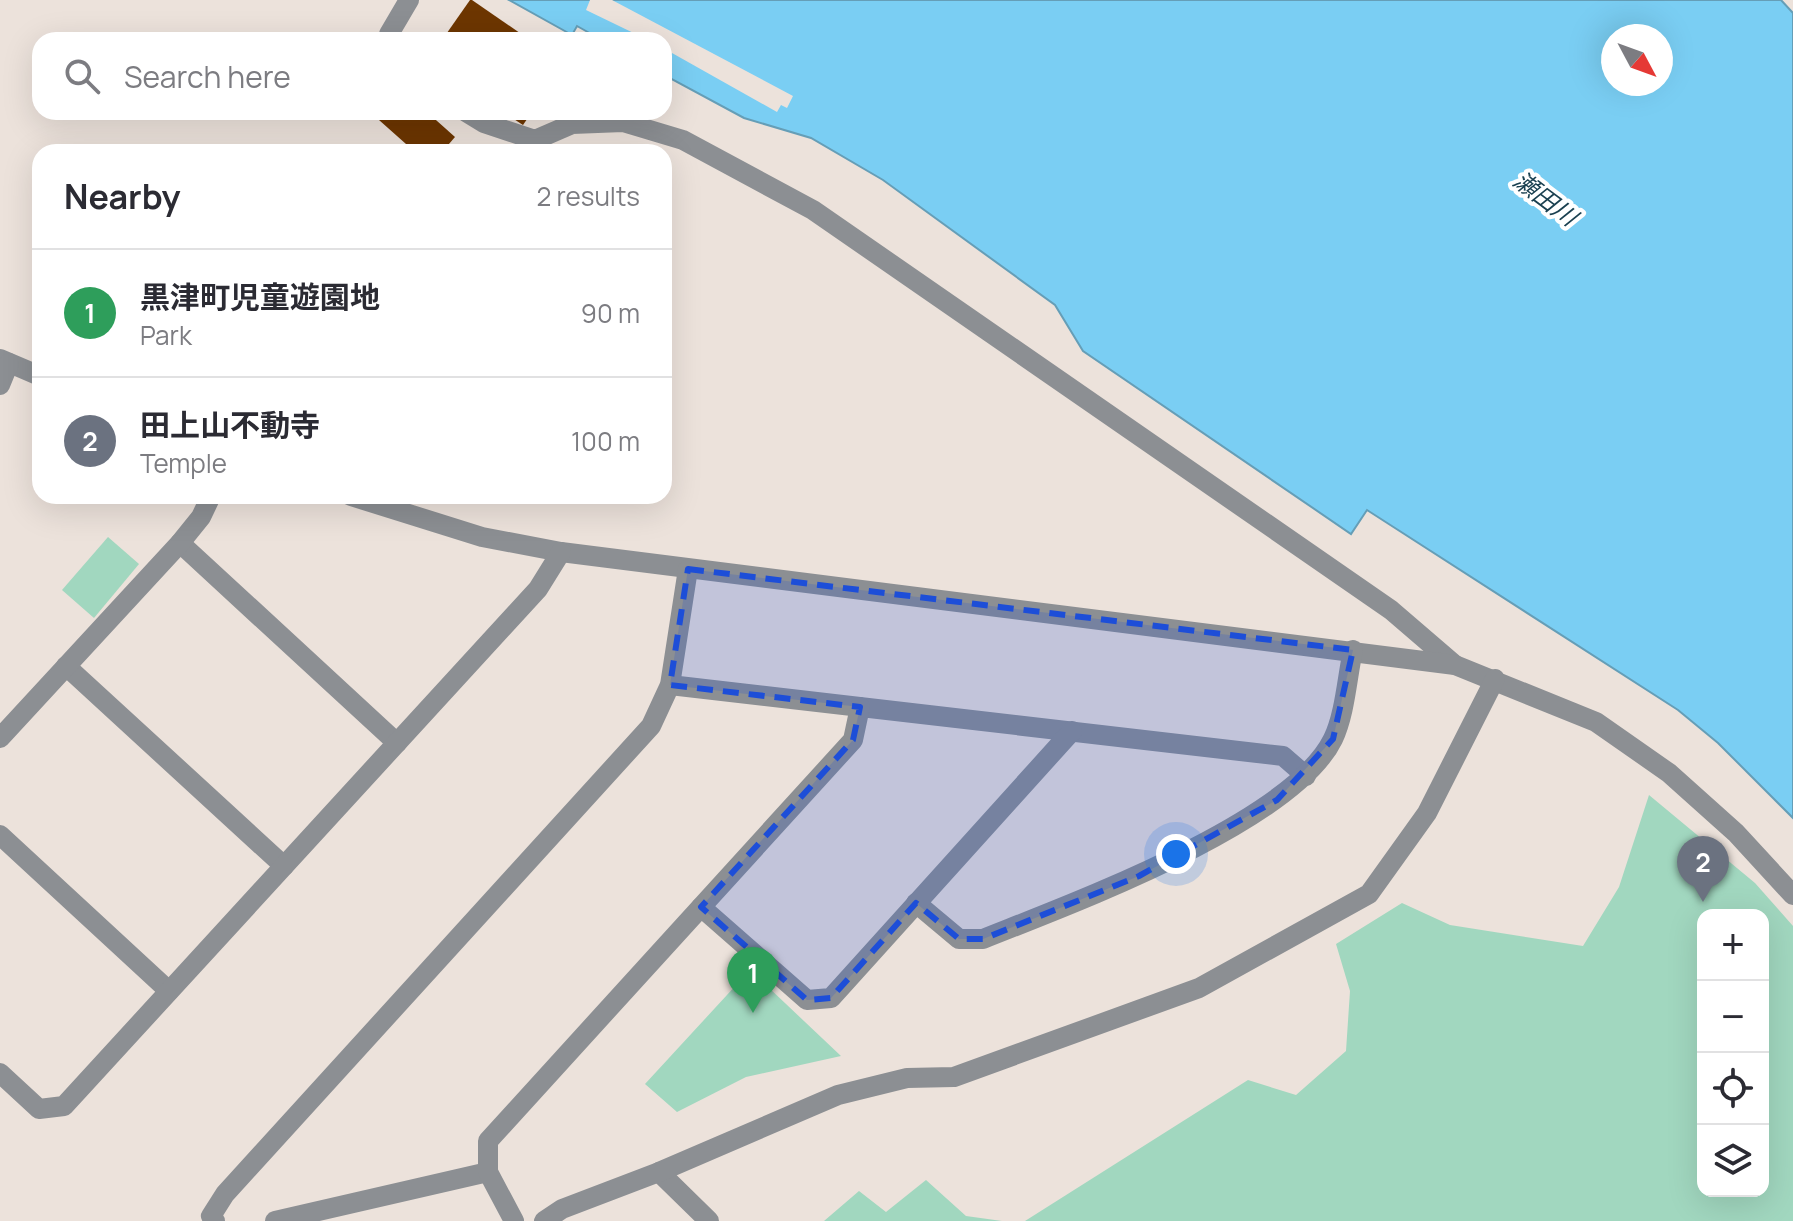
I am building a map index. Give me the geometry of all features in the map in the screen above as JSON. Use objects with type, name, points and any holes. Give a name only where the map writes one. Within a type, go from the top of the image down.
[{"type":"street","points":[[390,32],[409,5],[409,0]]},
{"type":"street","points":[[479,120],[535,140],[572,124],[623,122],[683,140],[813,210],[1391,610],[1455,665]]},
{"type":"street","points":[[0,385],[5,361],[32,373]]},
{"type":"street","points":[[0,738],[180,543],[207,504]]},
{"type":"street","points":[[377,504],[469,533],[561,552],[1455,665],[1596,722],[1669,773],[1736,833],[1793,895]]},
{"type":"street","points":[[180,543],[397,743]]},
{"type":"street","points":[[0,1073],[39,1109],[64,1106],[538,589],[561,552]]},
{"type":"street","points":[[215,1221],[211,1216],[225,1194],[651,726],[670,685],[688,569]]},
{"type":"street","points":[[916,903],[959,939],[983,939],[1139,876],[1277,800],[1306,776],[1333,739],[1353,650]]},
{"type":"street","points":[[66,666],[284,866]]},
{"type":"street","points":[[544,1221],[562,1209],[659,1172],[838,1095],[907,1078],[954,1077],[1199,988],[1369,894],[1427,813],[1495,679]]},
{"type":"street","points":[[670,685],[1283,756],[1306,776]]},
{"type":"street","points":[[514,1221],[488,1172],[488,1141],[853,740],[860,707]]},
{"type":"street","points":[[701,907],[807,1000],[831,998],[1072,731]]},
{"type":"street","points":[[0,835],[169,991]]},
{"type":"street","points":[[275,1221],[488,1172]]},
{"type":"street","points":[[659,1172],[709,1221]]},
{"type":"highlighted area","points":[[688,569],[1353,650],[1333,739],[1277,800],[1139,876],[983,939],[959,939],[916,903],[831,998],[807,1000],[701,907],[853,740],[860,707],[670,685]]},
{"type":"green space","points":[[108,537],[139,564],[94,618],[62,590]]},
{"type":"green space","points":[[1649,795],[1755,883],[1793,926],[1793,1221],[1025,1221],[1248,1080],[1296,1095],[1346,1051],[1350,991],[1336,944],[1402,903],[1450,925],[1583,946],[1619,887]]},
{"type":"green space","points":[[750,970],[841,1056],[746,1077],[677,1112],[645,1084]]},
{"type":"green space","points":[[926,1180],[966,1216],[1002,1221],[824,1221],[859,1191],[886,1212]]},
{"type":"water","name":"瀬田川","points":[[509,0],[1781,0],[1793,13],[1793,818],[1718,743],[1678,710],[1367,510],[1351,534],[1083,351],[1055,305],[883,180],[811,138],[744,118],[672,79],[672,32],[588,32],[577,26],[574,32],[567,32]]},
{"type":"pier","points":[[590,0],[612,0],[793,96],[787,108],[781,105],[777,112],[672,53],[672,32],[631,32],[586,10]]},
{"type":"building","points":[[472,0],[518,32],[448,32]]},
{"type":"building","points":[[379,120],[436,120],[455,137],[449,144],[406,144]]},
{"type":"place","name":"田上山不動寺","points":[[1703,902]]},
{"type":"place","name":"黒津町児童遊園地","points":[[753,1013]]}]
